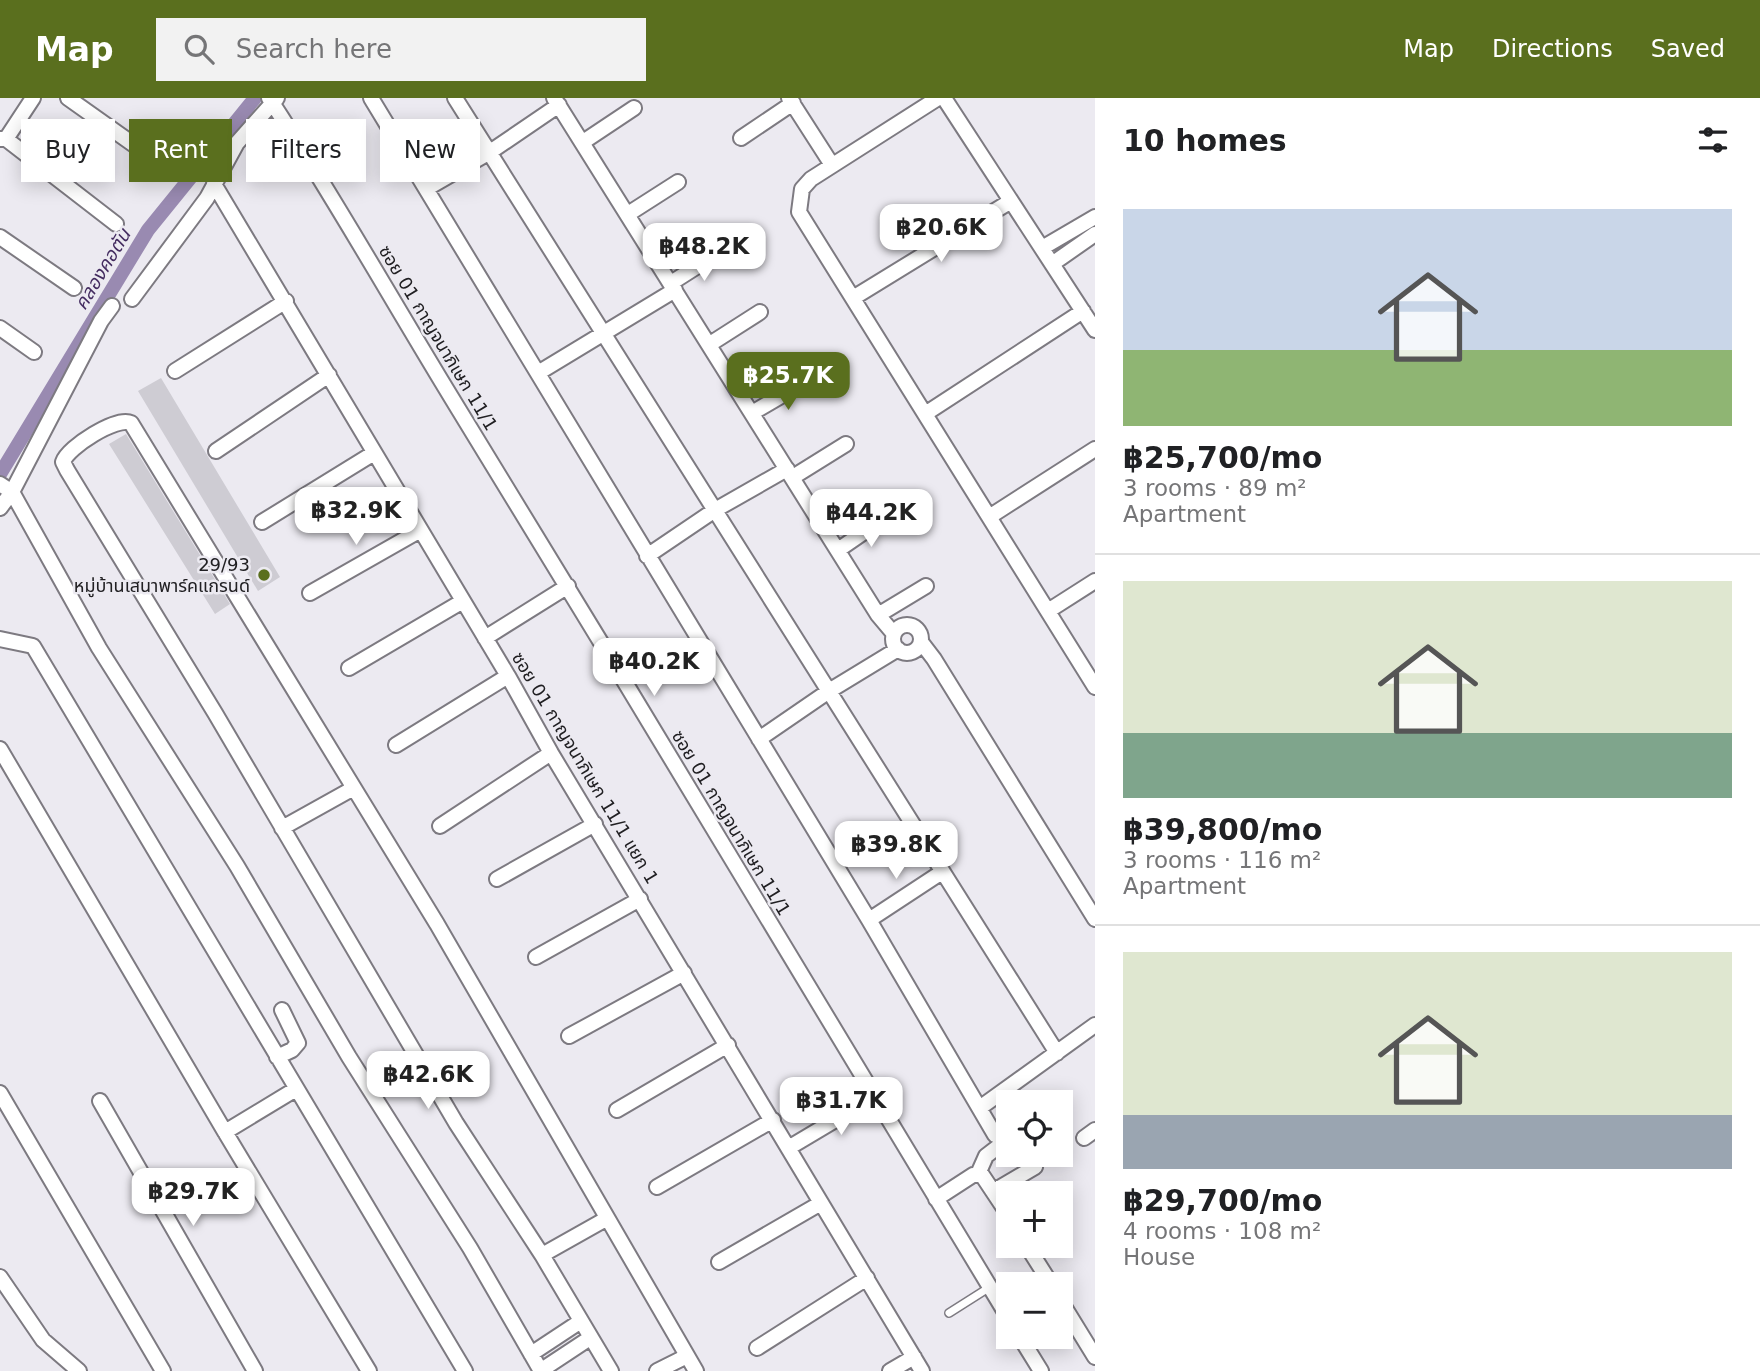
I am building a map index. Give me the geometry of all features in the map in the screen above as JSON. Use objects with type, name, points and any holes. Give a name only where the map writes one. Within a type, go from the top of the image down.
[{"type":"street","points":[[33,98],[3,139],[116,224]]},
{"type":"street","points":[[68,98],[129,141]]},
{"type":"street","points":[[371,98],[996,1130]]},
{"type":"street","points":[[455,98],[1056,1053]]},
{"type":"street","points":[[938,98],[811,179],[802,190],[799,212],[1095,687]]},
{"type":"street","points":[[944,98],[1095,330]]},
{"type":"street","points":[[132,299],[214,184],[237,143],[273,100]]},
{"type":"street","name":"ซอย 01 กาญจนาภิเษก 11/1","points":[[273,100],[996,1297]]},
{"type":"street","points":[[741,138],[791,101],[832,165]]},
{"type":"street","points":[[426,189],[489,152],[556,102],[896,642],[908,652],[921,642]]},
{"type":"street","points":[[583,142],[634,108]]},
{"type":"street","points":[[628,214],[678,182]]},
{"type":"street","name":"ซอย 01 กาญจนาภิเษก 11/1 แยก 1","points":[[214,184],[922,1371]]},
{"type":"street","points":[[853,298],[1010,201]]},
{"type":"street","points":[[1042,248],[1095,217]]},
{"type":"street","points":[[1052,264],[1095,234]]},
{"type":"street","points":[[0,237],[74,288]]},
{"type":"street","points":[[538,373],[604,334],[718,253]]},
{"type":"street","points":[[175,372],[286,301]]},
{"type":"street","points":[[0,508],[5,488],[112,306]]},
{"type":"street","points":[[710,344],[760,312]]},
{"type":"street","points":[[925,414],[1083,312]]},
{"type":"street","points":[[0,328],[34,352]]},
{"type":"street","points":[[216,451],[329,374]]},
{"type":"street","points":[[752,413],[805,382]]},
{"type":"street","points":[[611,1371],[542,1255],[456,1123],[63,462],[65,456],[89,438],[119,422],[131,423],[257,625],[352,789],[437,924],[696,1371]]},
{"type":"street","points":[[647,556],[715,510],[846,443]]},
{"type":"street","points":[[989,517],[1095,449]]},
{"type":"street","points":[[262,522],[374,453]]},
{"type":"street","points":[[5,488],[99,648],[237,866],[349,1057],[470,1248],[540,1371],[590,1338]]},
{"type":"street","points":[[838,550],[883,519]]},
{"type":"street","points":[[310,593],[419,531]]},
{"type":"street","points":[[1048,611],[1095,581]]},
{"type":"street","points":[[485,638],[568,586]]},
{"type":"street","points":[[878,615],[926,586]]},
{"type":"street","points":[[349,668],[463,601]]},
{"type":"street","points":[[759,739],[896,642],[902,626],[914,626],[919,631],[921,642],[1095,919]]},
{"type":"street","points":[[0,639],[33,646],[465,1371]]},
{"type":"street","points":[[396,745],[508,676]]},
{"type":"street","points":[[0,749],[369,1371]]},
{"type":"street","points":[[440,826],[551,753]]},
{"type":"street","points":[[282,828],[352,789]]},
{"type":"street","points":[[497,879],[595,824]]},
{"type":"street","points":[[869,920],[943,872]]},
{"type":"street","points":[[536,957],[640,899]]},
{"type":"street","points":[[569,1036],[684,973]]},
{"type":"street","points":[[277,1057],[292,1051],[298,1043],[282,1010]]},
{"type":"street","points":[[981,1107],[1095,1025]]},
{"type":"street","points":[[617,1110],[728,1045]]},
{"type":"street","points":[[225,1132],[296,1089]]},
{"type":"street","points":[[0,1093],[163,1371]]},
{"type":"street","points":[[790,1147],[874,1097]]},
{"type":"street","points":[[100,1101],[255,1371]]},
{"type":"street","points":[[657,1187],[773,1120]]},
{"type":"street","points":[[936,1199],[978,1174],[986,1156],[996,1143]]},
{"type":"street","points":[[994,1191],[1035,1167]]},
{"type":"street","points":[[978,1174],[986,1177],[996,1194]]},
{"type":"street","points":[[719,1262],[821,1203]]},
{"type":"street","points":[[542,1255],[606,1219]]},
{"type":"street","points":[[0,1277],[43,1340],[79,1371]]},
{"type":"street","points":[[757,1348],[867,1278]]},
{"type":"street","points":[[531,1354],[581,1321]]},
{"type":"street","points":[[1073,1321],[1095,1357]]},
{"type":"street","points":[[1027,1349],[1041,1371]]},
{"type":"street","points":[[657,1371],[687,1356]]},
{"type":"street","points":[[890,1371],[914,1357]]},
{"type":"lane","points":[[949,1313],[990,1287]]},
{"type":"building","points":[[161,378],[280,577],[258,591],[138,391]]},
{"type":"building","points":[[126,434],[230,604],[215,614],[109,444]]},
{"type":"waterway","name":"คลองคอตัน","points":[[0,474],[148,230],[255,98]]},
{"type":"place","name":"29/93 หมู่บ้านเสนาพาร์คแกรนด์","points":[[264,575]]}]
